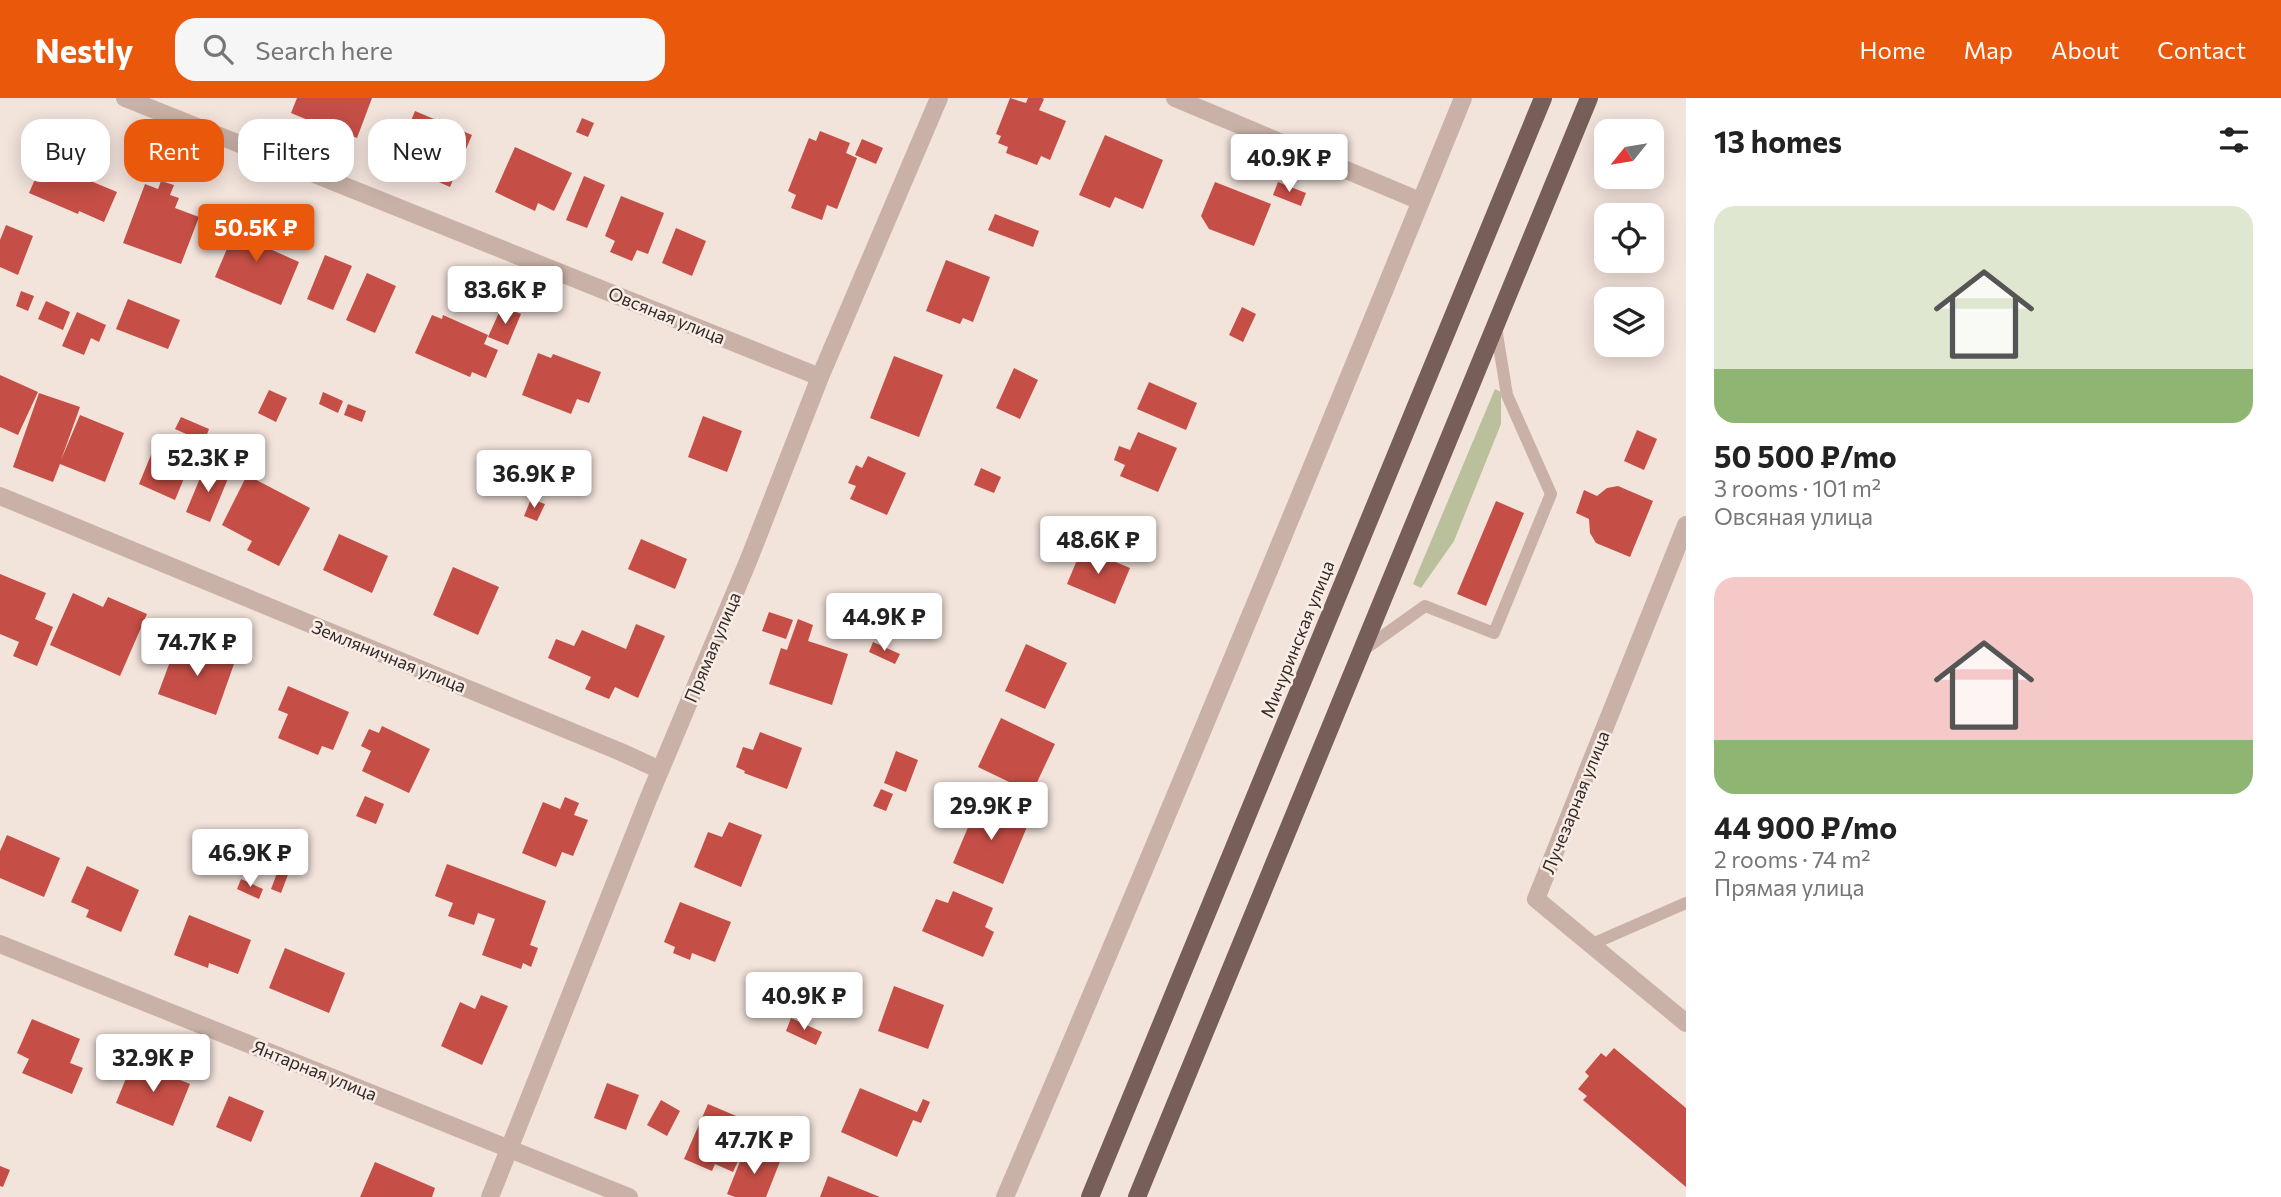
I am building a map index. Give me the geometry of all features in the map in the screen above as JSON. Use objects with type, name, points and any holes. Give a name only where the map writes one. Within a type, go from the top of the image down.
[{"type":"main road","name":"Мичуринская улица","points":[[1090,1197],[1544,98]]},
{"type":"main road","points":[[1137,1197],[1589,98]]},
{"type":"street","name":"Овсяная улица","points":[[125,98],[820,377]]},
{"type":"street","name":"Прямая улица","points":[[489,1197],[660,770],[749,559],[820,377],[939,98]]},
{"type":"street","points":[[1175,98],[1420,201]]},
{"type":"street","points":[[1006,1197],[1362,350],[1463,98]]},
{"type":"street","name":"Земляничная улица","points":[[0,496],[660,770]]},
{"type":"street","name":"Лучезарная улица","points":[[1686,525],[1536,899],[1686,1023]]},
{"type":"street","name":"Янтарная улица","points":[[0,944],[629,1197]]},
{"type":"lane","points":[[1359,653],[1425,606],[1494,633],[1551,494],[1507,395],[1496,327]]},
{"type":"lane","points":[[1590,945],[1686,903]]},
{"type":"green space","points":[[1495,389],[1501,392],[1501,424],[1454,541],[1421,588],[1413,584]]},
{"type":"building","points":[[297,98],[372,98],[357,138],[354,137],[354,119],[306,119],[291,113]]},
{"type":"building","points":[[1010,98],[1026,103],[1028,98],[1042,98],[1044,99],[1039,110],[1066,121],[1050,160],[1041,156],[1037,165],[1006,153],[1008,147],[998,143],[1001,136],[996,134]]},
{"type":"building","points":[[415,111],[434,119],[412,119]]},
{"type":"building","points":[[582,118],[594,123],[588,137],[576,132]]},
{"type":"building","points":[[820,131],[850,143],[846,153],[857,158],[837,209],[827,205],[822,220],[791,208],[796,195],[788,191],[809,138],[816,141]]},
{"type":"building","points":[[466,132],[472,135],[466,149]]},
{"type":"building","points":[[1105,135],[1163,160],[1143,209],[1115,197],[1110,208],[1079,195]]},
{"type":"building","points":[[862,139],[883,148],[876,164],[855,155]]},
{"type":"building","points":[[515,147],[572,173],[554,211],[538,203],[535,211],[495,192]]},
{"type":"building","points":[[584,176],[605,185],[587,228],[566,220]]},
{"type":"building","points":[[34,182],[93,182],[117,192],[104,222],[29,193]]},
{"type":"building","points":[[161,182],[174,185],[170,195],[179,198],[175,208],[199,217],[181,264],[123,243],[145,184],[158,189]]},
{"type":"building","points":[[439,182],[452,182],[450,187]]},
{"type":"building","points":[[1215,182],[1271,204],[1254,246],[1209,229],[1201,216]]},
{"type":"building","points":[[1278,182],[1306,193],[1301,206],[1273,195]]},
{"type":"building","points":[[621,196],[664,213],[648,254],[637,250],[632,261],[610,252],[615,241],[605,236]]},
{"type":"building","points":[[995,214],[1039,231],[1033,247],[988,230]]},
{"type":"building","points":[[241,216],[268,228],[261,245],[299,262],[281,305],[215,277]]},
{"type":"building","points":[[6,225],[33,236],[18,275],[0,267],[0,240]]},
{"type":"building","points":[[676,228],[706,241],[692,276],[662,263]]},
{"type":"building","points":[[325,255],[352,266],[333,310],[307,299]]},
{"type":"building","points":[[946,260],[990,277],[973,322],[963,318],[960,324],[926,311]]},
{"type":"building","points":[[367,273],[396,286],[375,333],[346,320]]},
{"type":"building","points":[[21,291],[34,296],[28,311],[16,306]]},
{"type":"building","points":[[128,299],[180,320],[168,349],[116,329]]},
{"type":"building","points":[[46,301],[70,312],[63,330],[38,319]]},
{"type":"building","points":[[502,306],[521,314],[508,345],[488,337]]},
{"type":"building","points":[[1242,307],[1256,314],[1243,342],[1229,335]]},
{"type":"building","points":[[77,312],[106,325],[99,342],[91,338],[84,355],[62,346]]},
{"type":"building","points":[[432,315],[442,319],[443,315],[488,335],[484,344],[498,350],[486,378],[472,372],[470,377],[415,353]]},
{"type":"building","points":[[538,353],[551,358],[553,354],[601,372],[589,403],[577,399],[571,414],[522,395]]},
{"type":"building","points":[[894,356],[943,375],[919,437],[870,418]]},
{"type":"building","points":[[1014,368],[1038,380],[1020,419],[996,408]]},
{"type":"building","points":[[0,375],[38,392],[18,435],[0,427]]},
{"type":"building","points":[[1149,382],[1197,403],[1186,430],[1137,409]]},
{"type":"building","points":[[269,390],[287,398],[276,422],[258,413]]},
{"type":"building","points":[[323,392],[343,401],[338,413],[319,404]]},
{"type":"building","points":[[39,393],[80,407],[61,460],[80,415],[124,433],[105,482],[60,464],[53,482],[13,467]]},
{"type":"building","points":[[348,404],[366,411],[362,422],[344,415]]},
{"type":"building","points":[[703,416],[742,431],[727,472],[688,457]]},
{"type":"building","points":[[181,417],[209,429],[204,442],[175,429]]},
{"type":"building","points":[[1637,430],[1657,439],[1644,470],[1624,461]]},
{"type":"building","points":[[1138,432],[1177,448],[1158,492],[1120,476],[1125,465],[1114,460],[1119,446],[1130,450]]},
{"type":"building","points":[[156,443],[192,459],[175,500],[139,484]]},
{"type":"building","points":[[868,456],[906,473],[887,515],[850,499],[856,486],[848,483],[856,465],[862,468]]},
{"type":"building","points":[[205,466],[229,476],[210,522],[186,512]]},
{"type":"building","points":[[981,468],[1001,477],[994,493],[974,485]]},
{"type":"building","points":[[247,475],[310,508],[279,566],[247,550],[252,541],[222,525]]},
{"type":"building","points":[[1618,486],[1653,501],[1630,557],[1596,543],[1590,533],[1589,519],[1576,513],[1584,490],[1597,496],[1607,488]]},
{"type":"building","points":[[531,499],[545,504],[537,521],[524,516]]},
{"type":"building","points":[[1496,501],[1524,513],[1486,606],[1457,594]]},
{"type":"building","points":[[339,534],[388,556],[372,593],[323,570]]},
{"type":"building","points":[[641,539],[687,559],[675,589],[628,569]]},
{"type":"building","points":[[1082,548],[1130,568],[1115,604],[1067,584]]},
{"type":"building","points":[[453,567],[499,587],[478,635],[433,615]]},
{"type":"building","points":[[0,574],[46,593],[35,619],[53,627],[37,666],[13,656],[19,642],[0,634]]},
{"type":"building","points":[[73,593],[103,607],[108,597],[147,614],[120,676],[50,645]]},
{"type":"building","points":[[769,612],[793,620],[786,639],[762,631]]},
{"type":"building","points":[[798,619],[813,625],[808,641],[848,654],[832,705],[769,684],[781,648],[787,650]]},
{"type":"building","points":[[636,624],[665,636],[638,698],[615,687],[609,699],[585,689],[591,677],[548,658],[556,639],[574,646],[582,630],[626,649]]},
{"type":"building","points":[[178,640],[235,661],[216,715],[158,694]]},
{"type":"building","points":[[873,642],[900,654],[895,664],[869,652]]},
{"type":"building","points":[[1026,644],[1067,663],[1045,709],[1005,691]]},
{"type":"building","points":[[288,686],[349,712],[333,750],[322,746],[318,755],[278,738],[288,714],[278,710]]},
{"type":"building","points":[[1001,718],[1055,744],[1032,793],[978,767]]},
{"type":"building","points":[[382,726],[430,749],[409,793],[362,771],[371,751],[361,746],[369,729],[379,733]]},
{"type":"building","points":[[760,732],[802,748],[787,789],[744,773],[745,771],[736,767],[743,747],[753,750]]},
{"type":"building","points":[[896,751],[918,760],[906,792],[884,783]]},
{"type":"building","points":[[881,789],[893,794],[886,811],[873,806]]},
{"type":"building","points":[[365,796],[384,804],[376,824],[356,816]]},
{"type":"building","points":[[565,797],[579,803],[574,815],[588,820],[573,856],[562,852],[556,867],[522,853],[543,802],[560,809]]},
{"type":"building","points":[[979,801],[1029,822],[1003,884],[953,863]]},
{"type":"building","points":[[729,822],[762,835],[741,887],[694,867],[708,832],[722,837]]},
{"type":"building","points":[[7,835],[60,858],[44,897],[0,878],[0,851]]},
{"type":"building","points":[[447,864],[546,901],[530,945],[538,948],[531,967],[523,963],[521,969],[482,955],[495,919],[478,913],[474,925],[448,916],[453,903],[435,896]]},
{"type":"building","points":[[87,866],[139,890],[121,932],[86,917],[89,910],[71,902]]},
{"type":"building","points":[[279,868],[289,872],[281,893],[271,889]]},
{"type":"building","points":[[241,879],[263,889],[259,899],[237,889]]},
{"type":"building","points":[[953,891],[993,908],[985,927],[994,932],[983,957],[922,931],[936,899],[948,903]]},
{"type":"building","points":[[680,902],[731,922],[715,962],[692,953],[690,960],[673,953],[675,947],[664,942]]},
{"type":"building","points":[[189,915],[251,940],[238,974],[209,963],[208,968],[174,955]]},
{"type":"building","points":[[285,948],[345,973],[329,1013],[269,988]]},
{"type":"building","points":[[894,986],[944,1005],[928,1049],[878,1031]]},
{"type":"building","points":[[481,995],[508,1006],[482,1065],[441,1046],[460,1002],[475,1009]]},
{"type":"building","points":[[791,1018],[822,1032],[816,1045],[786,1031]]},
{"type":"building","points":[[32,1019],[80,1039],[70,1063],[83,1068],[72,1094],[22,1073],[29,1059],[17,1053]]},
{"type":"building","points":[[1614,1048],[1686,1108],[1686,1187],[1583,1100],[1587,1096],[1578,1089],[1589,1076],[1585,1072],[1601,1053],[1606,1057]]},
{"type":"building","points":[[133,1061],[190,1084],[173,1126],[116,1103]]},
{"type":"building","points":[[607,1083],[639,1095],[626,1130],[594,1118]]},
{"type":"building","points":[[860,1088],[917,1112],[923,1099],[930,1102],[921,1123],[913,1120],[897,1157],[841,1132]]},
{"type":"building","points":[[229,1096],[264,1111],[251,1142],[216,1127]]},
{"type":"building","points":[[661,1100],[680,1111],[667,1136],[647,1125]]},
{"type":"building","points":[[708,1104],[755,1124],[733,1172],[715,1164],[712,1171],[684,1159]]},
{"type":"building","points":[[759,1150],[781,1159],[766,1197],[735,1197],[727,1194],[743,1154],[755,1159]]},
{"type":"building","points":[[375,1162],[435,1188],[432,1197],[360,1197]]},
{"type":"building","points":[[0,1166],[10,1170],[3,1187],[0,1186]]},
{"type":"building","points":[[828,1176],[880,1197],[820,1197]]}]
